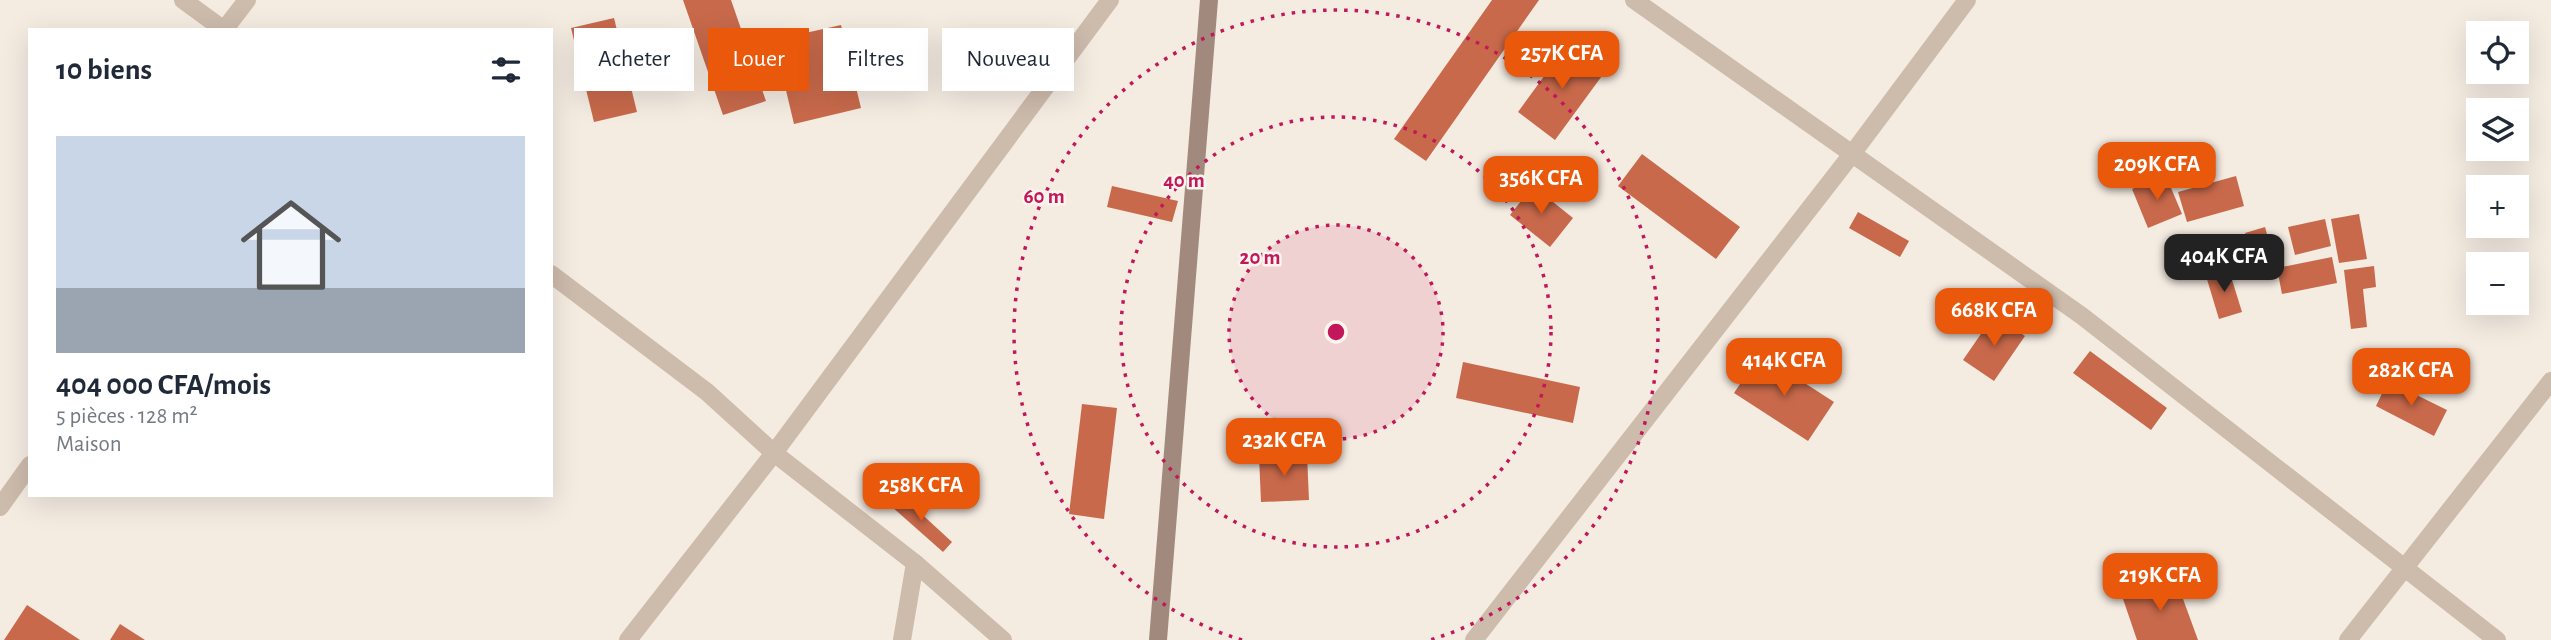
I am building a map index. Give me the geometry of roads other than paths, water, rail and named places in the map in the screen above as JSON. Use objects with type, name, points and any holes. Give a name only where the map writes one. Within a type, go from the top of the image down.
[{"type":"main road","points":[[1158,640],[1209,0]]},
{"type":"street","points":[[183,0],[221,28]]},
{"type":"street","points":[[226,28],[247,0]]},
{"type":"street","points":[[628,640],[775,453],[1110,0]]},
{"type":"street","points":[[1634,0],[2082,316],[2497,640]]},
{"type":"street","points":[[1474,640],[1852,154],[1967,0]]},
{"type":"street","points":[[553,276],[707,392],[775,453],[915,563],[1003,640]]},
{"type":"street","points":[[2348,640],[2551,381]]},
{"type":"street","points":[[0,507],[28,468]]},
{"type":"street","points":[[902,640],[915,563]]}]
